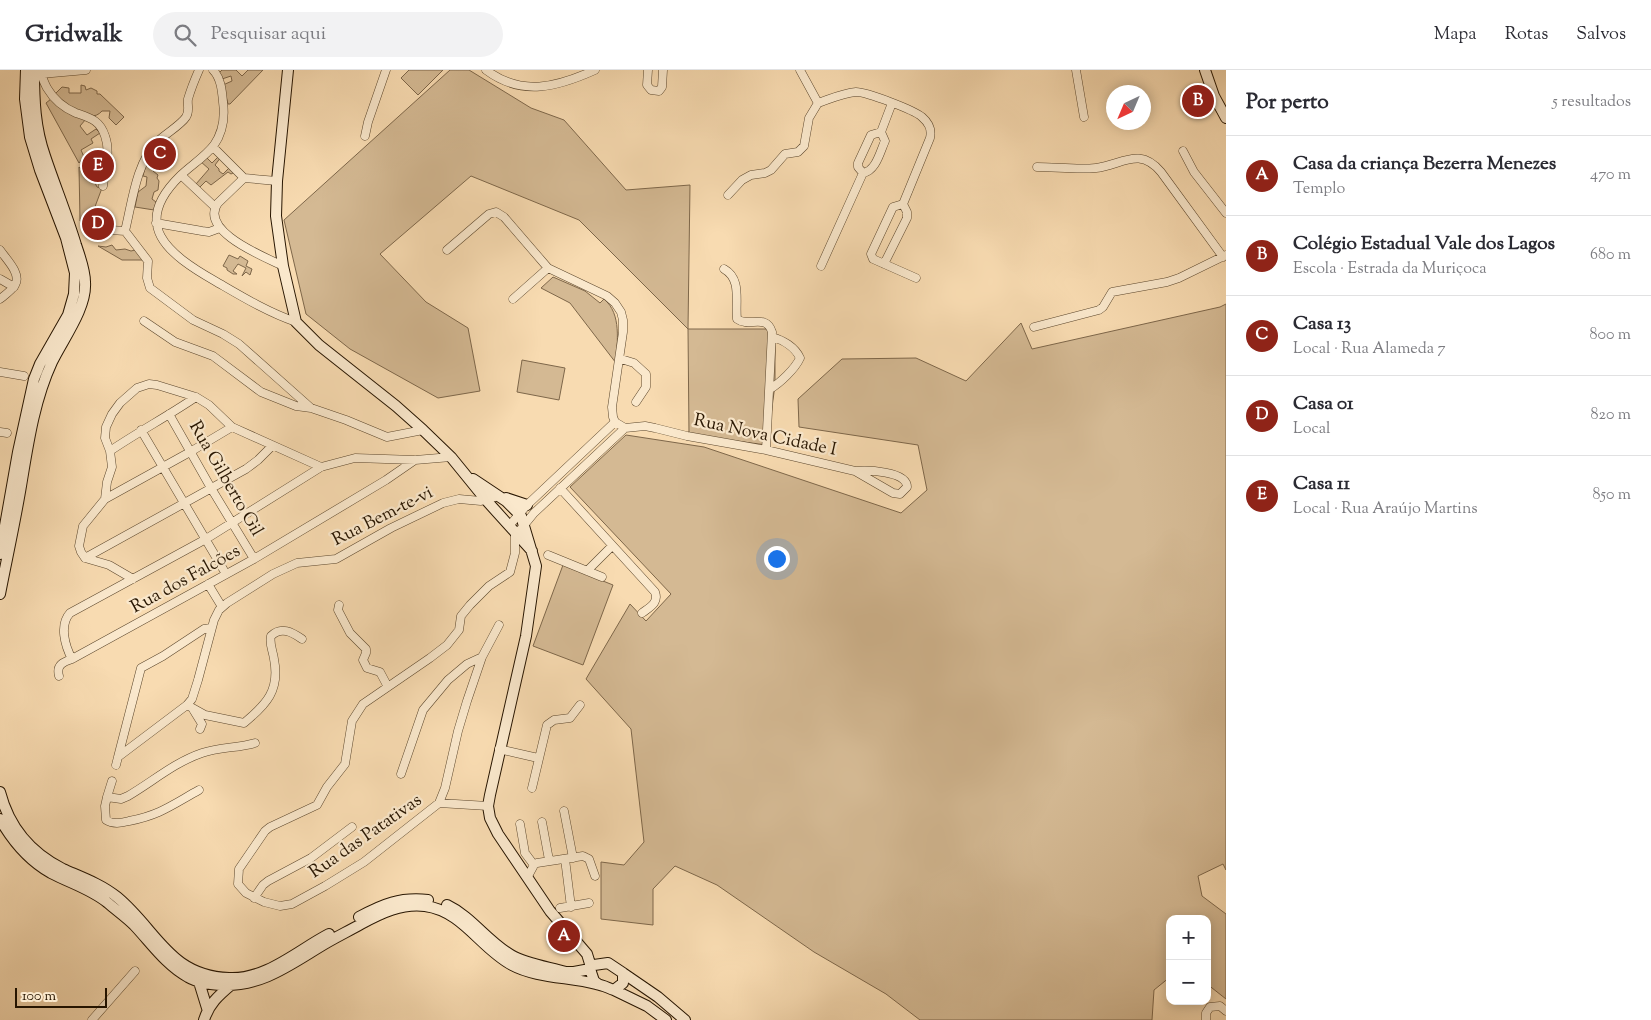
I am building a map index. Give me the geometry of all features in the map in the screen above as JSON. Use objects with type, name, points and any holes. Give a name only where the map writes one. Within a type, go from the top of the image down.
[{"type":"main road","points":[[0,554],[18,452],[34,379],[40,364],[68,315],[74,294],[75,273],[66,238],[40,170],[30,137],[26,99],[26,70]]},
{"type":"main road","points":[[288,70],[277,181],[276,216],[283,266],[296,322],[319,345],[396,406],[451,457],[486,500],[532,551]]},
{"type":"main road","points":[[1205,70],[1214,96],[1226,118]]},
{"type":"main road","points":[[0,594],[21,487],[26,449],[36,406],[52,362],[78,313],[85,288],[84,271],[39,134],[34,98],[39,71]]},
{"type":"main road","points":[[465,474],[499,496],[519,513],[525,524],[536,566],[526,636],[488,806],[490,818],[498,834],[550,911],[587,954],[592,976],[598,984]]},
{"type":"main road","points":[[499,496],[530,509]]},
{"type":"main road","points":[[0,792],[14,828],[36,851],[47,860],[115,895],[141,920],[167,952],[177,961],[200,973],[231,979],[265,971],[376,908],[405,899],[433,901],[460,912],[495,943],[520,960],[566,972],[591,968],[598,963],[608,963]]},
{"type":"main road","points":[[0,819],[15,844],[29,858],[52,874],[106,901],[132,923],[171,965],[199,982],[212,985],[247,984],[273,975],[371,918],[408,906],[425,906],[448,913],[458,919],[491,950],[513,965],[570,980],[598,984],[647,1006],[666,1020]]},
{"type":"main road","points":[[572,938],[623,973],[685,1020]]},
{"type":"main road","points":[[614,990],[622,983],[623,973]]},
{"type":"main road","points":[[199,982],[207,1008]]},
{"type":"main road","points":[[204,1020],[207,1008],[231,985]]},
{"type":"street","points":[[86,70],[39,71],[42,80],[54,98],[67,108],[94,119],[100,125],[105,135],[108,155],[103,186]]},
{"type":"street","points":[[125,231],[140,169],[157,142],[187,116],[188,98],[199,70]]},
{"type":"street","points":[[365,136],[386,70]]},
{"type":"street","points":[[486,70],[503,82],[516,86],[530,87],[564,83],[596,70]]},
{"type":"street","points":[[648,70],[647,85],[651,90],[655,91],[659,91],[662,87],[663,70]]},
{"type":"street","points":[[800,70],[818,103]]},
{"type":"street","points":[[1076,70],[1084,118]]},
{"type":"street","points":[[218,72],[224,103],[224,118],[220,134],[213,147],[181,175],[163,194],[156,216],[156,223],[167,246],[183,262],[272,312],[296,322]]},
{"type":"street","points":[[728,195],[747,177],[771,170],[785,154],[801,150],[804,146],[809,118],[818,103],[854,92],[867,94],[892,103],[920,115],[928,123],[931,132],[903,204]]},
{"type":"street","points":[[863,173],[869,172],[873,168],[885,141],[881,132],[892,103]]},
{"type":"street","points":[[863,173],[858,167],[858,163],[871,135],[881,132]]},
{"type":"street","points":[[213,147],[244,178],[277,181]]},
{"type":"street","points":[[1183,151],[1194,172],[1226,213]]},
{"type":"street","points":[[1034,327],[1099,310],[1112,292],[1167,282],[1185,276],[1224,256],[1161,172],[1150,161],[1132,160],[1097,168],[1037,167]]},
{"type":"street","points":[[821,266],[863,173]]},
{"type":"street","points":[[181,175],[215,207]]},
{"type":"street","points":[[244,178],[215,207],[214,216],[220,228],[239,243],[283,266]]},
{"type":"street","points":[[903,204],[893,206],[871,251],[871,257],[916,278]]},
{"type":"street","points":[[884,264],[908,212],[903,204]]},
{"type":"street","points":[[352,827],[311,858],[268,881],[254,898],[246,893],[238,884],[240,869],[256,842],[270,827],[316,805],[345,764],[354,716],[363,704],[446,645],[459,630],[461,616],[470,605],[488,586],[510,572],[516,553],[512,529],[519,513],[530,509],[563,485],[625,428],[615,422],[612,417],[623,320],[621,312],[615,303],[601,292],[548,268],[504,218],[496,212],[489,214],[447,250]]},
{"type":"street","points":[[156,223],[209,232],[220,228]]},
{"type":"street","points":[[96,229],[125,231],[148,261],[147,278],[150,288],[193,320],[239,344],[311,408]]},
{"type":"street","points":[[0,250],[16,273],[14,287],[0,299]]},
{"type":"street","points":[[513,300],[548,268]]},
{"type":"street","points":[[724,270],[729,272],[735,280],[737,319],[742,322],[766,322],[770,327],[772,337],[766,450]]},
{"type":"street","points":[[0,279],[14,287]]},
{"type":"street","points":[[144,321],[174,342],[213,356],[261,392],[296,406],[311,408],[352,422],[387,437],[423,430]]},
{"type":"street","points":[[770,389],[779,382],[800,358],[786,343],[772,337]]},
{"type":"street","points":[[620,358],[634,363],[646,374],[646,387],[636,402]]},
{"type":"street","points":[[0,372],[24,376]]},
{"type":"street","points":[[106,498],[107,482],[112,471],[106,427],[120,403],[137,388],[150,384],[196,397],[214,410],[232,427],[321,467]]},
{"type":"street","points":[[110,451],[196,397]]},
{"type":"street","name":"Rua Gilberto Gil","points":[[170,414],[231,523],[254,559]]},
{"type":"street","points":[[512,529],[520,531],[525,524],[530,509],[559,476],[615,422]]},
{"type":"street","name":"Rua Nova Cidade I","points":[[625,428],[645,426],[687,436],[766,450],[855,471],[870,470],[899,476],[907,483],[907,487],[904,492],[897,494],[866,479],[855,471]]},
{"type":"street","points":[[232,427],[106,498],[81,531],[79,546],[85,558],[109,565],[133,578],[206,538],[321,467],[354,458],[415,460],[451,457]]},
{"type":"street","points":[[141,430],[226,574]]},
{"type":"street","points":[[85,558],[246,469],[272,446]]},
{"type":"street","name":"Rua dos Falcões","points":[[133,578],[67,617],[64,624],[66,644],[72,659],[254,559],[386,480],[415,460]]},
{"type":"street","points":[[559,476],[563,485],[612,546],[655,592],[657,597],[655,602],[642,613]]},
{"type":"street","name":"Rua Bem-te-vi","points":[[211,628],[204,629],[164,656],[141,668],[117,761],[187,706],[192,699],[211,628],[222,607],[273,574],[297,563],[336,559],[391,528],[443,502],[459,499],[486,500],[499,496]]},
{"type":"street","points":[[586,571],[612,546]]},
{"type":"street","points":[[548,555],[602,577]]},
{"type":"street","points":[[208,584],[222,607]]},
{"type":"street","points":[[339,605],[338,610],[350,633],[362,645],[366,653],[364,660],[367,668],[380,672],[388,687]]},
{"type":"street","points":[[439,803],[445,788],[460,723],[482,657],[499,625]]},
{"type":"street","points":[[187,706],[205,715],[244,723],[268,701],[274,690],[276,665],[270,644],[271,636],[276,631],[288,631],[302,639]]},
{"type":"street","points":[[401,774],[423,710],[448,680],[467,664],[482,657]]},
{"type":"street","points":[[58,676],[60,665],[72,659]]},
{"type":"street","points":[[532,788],[547,725],[554,720],[570,718],[580,705]]},
{"type":"street","points":[[194,710],[202,724],[200,730]]},
{"type":"street","points":[[107,797],[121,799],[128,796],[176,765],[196,755],[256,743]]},
{"type":"street","points":[[499,750],[538,758]]},
{"type":"street","points":[[112,781],[105,806],[106,820],[110,823],[149,818],[198,790]]},
{"type":"street","name":"Rua das Patativas","points":[[254,898],[272,905],[286,906],[292,904],[364,862],[439,803],[488,806]]},
{"type":"street","points":[[564,811],[569,858],[571,906]]},
{"type":"street","points":[[542,822],[549,860]]},
{"type":"street","points":[[520,824],[526,853],[534,865]]},
{"type":"street","points":[[528,876],[534,865],[549,860],[583,856],[589,859],[594,876]]},
{"type":"street","points":[[560,908],[589,903]]},
{"type":"street","points":[[92,1020],[135,971]]},
{"type":"street","points":[[1206,1020],[1206,1013],[1210,1007],[1220,1006],[1226,1011],[1224,1020]]},
{"type":"shaded area","points":[[222,70],[236,70],[242,76],[248,70],[263,70],[228,104],[223,85],[232,81],[231,76],[222,79],[217,75]]},
{"type":"shaded area","points":[[409,70],[443,70],[418,95],[401,78]]},
{"type":"shaded area","points":[[450,70],[469,70],[531,108],[564,120],[626,190],[690,185],[688,329],[579,220],[471,176],[380,254],[426,302],[468,328],[480,391],[438,398],[350,349],[306,314],[284,220]]},
{"type":"shaded area","points":[[81,85],[85,86],[86,90],[91,88],[97,91],[97,94],[100,94],[124,117],[116,125],[109,118],[110,111],[102,111],[97,115],[91,116],[84,115],[54,95],[62,87],[69,88],[69,93],[81,93]]},
{"type":"shaded area","points":[[51,99],[86,119],[80,126],[87,135],[96,129],[100,133],[91,139],[93,143],[81,150],[84,157],[79,163],[46,103]]},
{"type":"shaded area","points":[[220,155],[221,157],[215,165],[219,171],[223,174],[231,166],[235,172],[231,174],[228,172],[211,185],[206,181],[199,188],[196,184],[209,169],[200,161],[205,156],[212,163]]},
{"type":"shaded area","points":[[147,158],[157,166],[153,171],[158,175],[159,181],[158,190],[154,192],[152,199],[156,202],[154,210],[135,207],[138,192],[146,186],[147,177],[143,176]]},
{"type":"shaded area","points":[[79,167],[85,172],[83,173],[93,179],[97,187],[102,188],[90,220],[80,221]]},
{"type":"shaded area","points":[[112,245],[116,250],[135,250],[146,260],[122,260],[98,246],[106,247]]},
{"type":"shaded area","points":[[229,255],[238,259],[240,256],[248,261],[246,266],[252,269],[250,275],[246,272],[242,276],[246,268],[238,264],[233,271],[237,274],[227,270],[223,266]]},
{"type":"shaded area","points":[[553,277],[585,291],[600,303],[604,299],[610,305],[614,312],[617,329],[616,363],[570,303],[541,288]]},
{"type":"shaded area","points":[[1226,304],[1226,870],[1223,864],[1198,876],[1202,896],[1226,914],[1226,999],[1211,987],[1211,915],[1166,915],[1166,980],[1154,990],[1152,1020],[920,1020],[886,994],[814,952],[717,885],[675,866],[653,889],[653,925],[601,919],[601,862],[624,865],[644,842],[631,729],[586,679],[630,604],[646,621],[671,594],[570,487],[626,435],[704,447],[901,513],[927,490],[918,445],[799,427],[798,399],[842,359],[916,358],[966,381],[1021,323],[1032,349],[1220,307]]},
{"type":"shaded area","points":[[688,329],[775,329],[775,385],[767,445],[689,435]]},
{"type":"shaded area","points":[[522,360],[565,368],[559,400],[517,392]]},
{"type":"shaded area","points":[[563,565],[613,585],[583,665],[533,646]]},
{"type":"place","name":"Colégio Estadual Vale dos Lagos","points":[[1198,101]]},
{"type":"place","name":"Casa 13","points":[[160,154]]},
{"type":"place","name":"Casa 11","points":[[98,166]]},
{"type":"place","name":"Casa 01","points":[[98,224]]},
{"type":"place","name":"Casa da criança Bezerra Menezes","points":[[564,936]]}]
